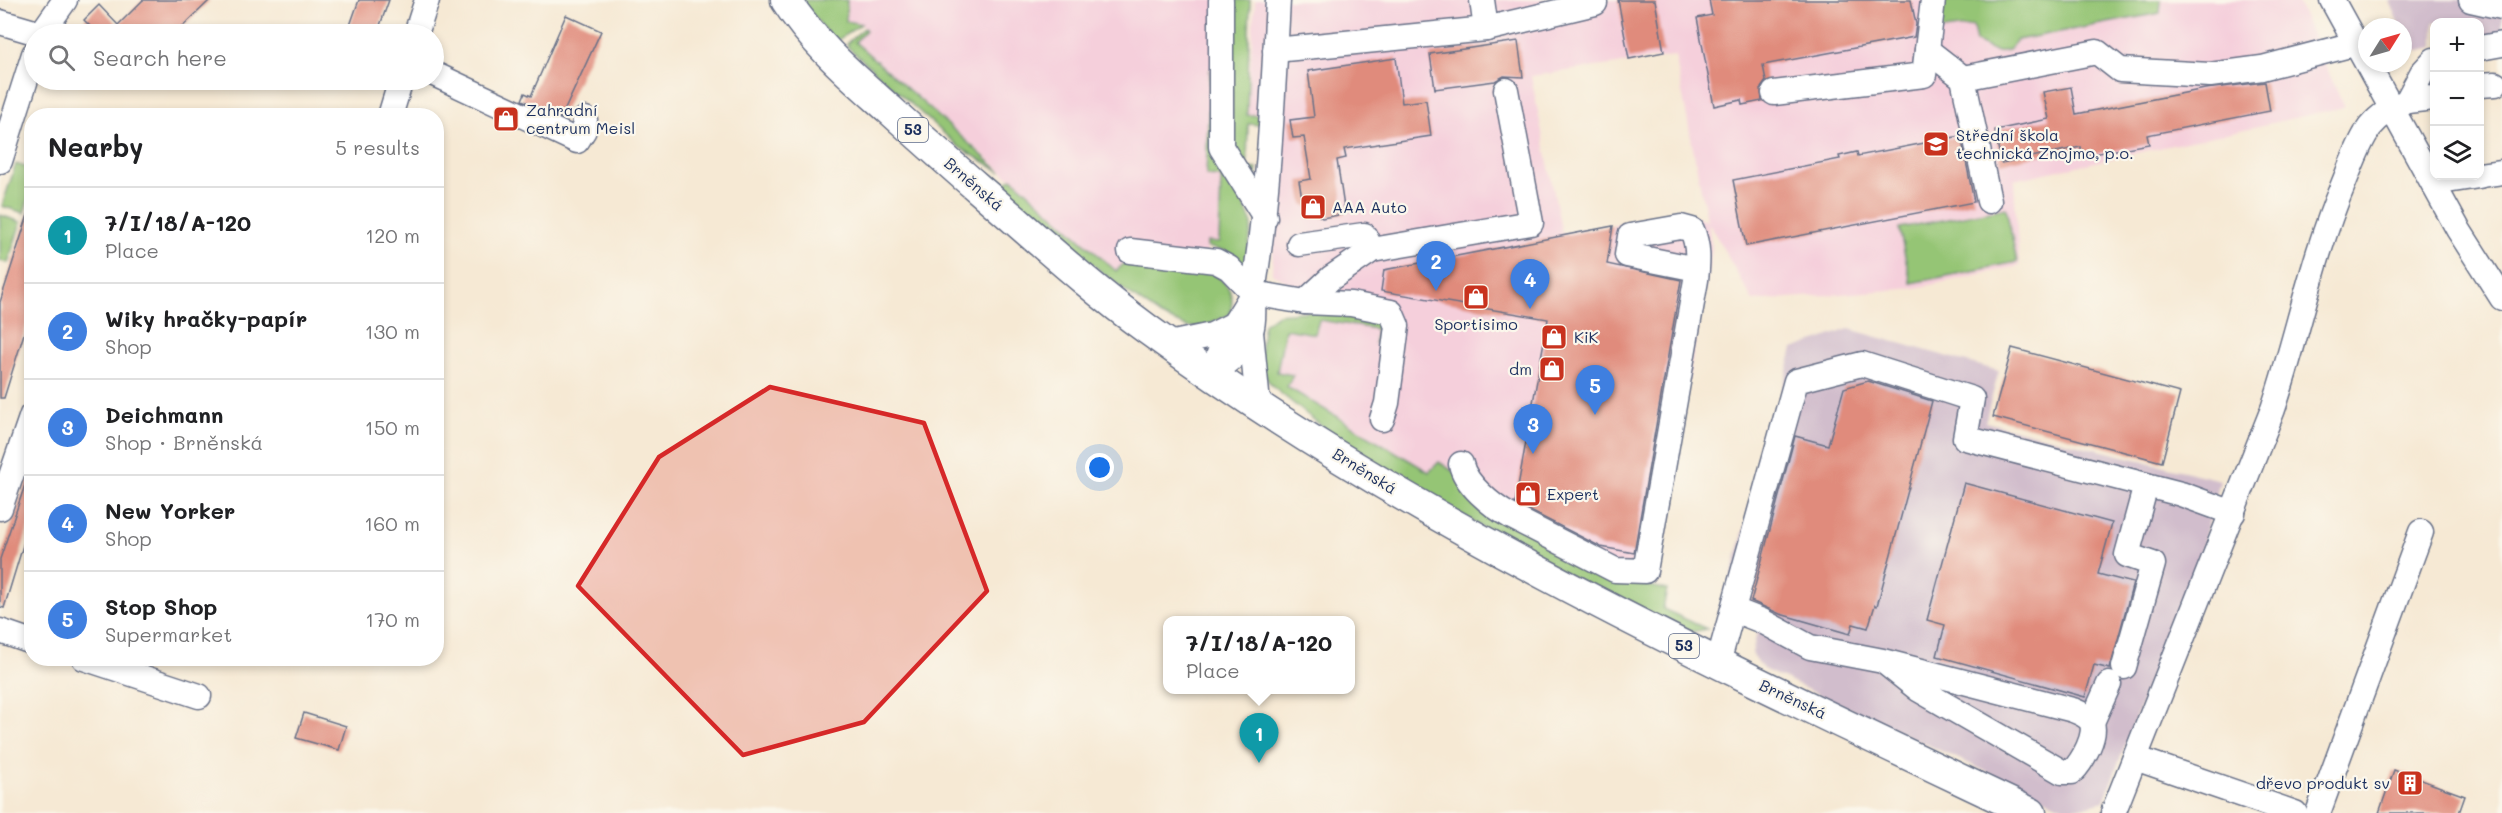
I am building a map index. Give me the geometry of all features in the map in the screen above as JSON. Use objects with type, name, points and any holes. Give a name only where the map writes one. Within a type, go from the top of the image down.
[{"type":"main road","name":"Brněnská","points":[[786,0],[818,42],[844,69],[1051,251],[1169,344],[1258,404],[1466,531],[1718,663],[2031,813]]},
{"type":"street","points":[[48,24],[65,0]]},
{"type":"street","points":[[419,24],[427,0]]},
{"type":"street","points":[[1221,0],[1221,147],[1265,217]]},
{"type":"street","points":[[1169,344],[1242,329],[1254,320],[1252,293],[1265,217],[1278,0]]},
{"type":"street","points":[[1482,0],[1486,29]]},
{"type":"street","points":[[1275,50],[1486,29],[1595,3],[1594,0]]},
{"type":"street","points":[[1774,93],[1924,75],[1933,0]]},
{"type":"street","points":[[2332,0],[2354,44],[2399,105],[2434,183],[2463,238],[2502,298]]},
{"type":"street","points":[[2471,0],[2502,7]]},
{"type":"street","points":[[0,22],[24,29]]},
{"type":"street","points":[[1963,78],[2097,52],[2120,70],[2210,75],[2262,68],[2354,44]]},
{"type":"street","points":[[2484,47],[2502,44]]},
{"type":"street","points":[[1927,50],[1963,78],[1989,201]]},
{"type":"street","points":[[2113,813],[2233,513],[2281,384],[2326,224],[2363,138],[2378,119],[2399,105],[2430,64]]},
{"type":"street","points":[[444,79],[577,141],[584,130],[585,119]]},
{"type":"street","points":[[0,161],[24,85]]},
{"type":"street","points":[[392,108],[398,90]]},
{"type":"street","points":[[1305,302],[1331,278],[1372,250],[1531,223],[1506,90]]},
{"type":"street","points":[[2399,105],[2430,99]]},
{"type":"street","points":[[2484,175],[2502,172]]},
{"type":"street","points":[[2434,183],[2453,180]]},
{"type":"street","points":[[1299,244],[1364,235],[1372,250]]},
{"type":"street","points":[[1130,250],[1216,261],[1229,268],[1252,293],[1305,302],[1351,304],[1390,312],[1397,326],[1387,403],[1382,419]]},
{"type":"street","points":[[1461,464],[1463,474],[1497,508],[1510,516],[1615,570],[1645,571],[1697,269]]},
{"type":"street","points":[[1212,373],[1231,360],[1242,329]]},
{"type":"street","points":[[1242,329],[1258,404]]},
{"type":"street","points":[[1718,663],[1796,381],[1862,364],[1972,399],[1965,438],[2181,494],[2233,513]]},
{"type":"street","points":[[0,508],[24,438]]},
{"type":"street","points":[[1883,661],[1918,689],[2062,772],[2072,772],[2081,763],[2092,733],[2092,722],[2117,675],[2153,564],[2127,555],[2146,485]]},
{"type":"street","points":[[2318,813],[2421,532]]},
{"type":"street","points":[[1734,610],[1762,621],[1810,647],[1883,661],[2073,710],[2088,717],[2092,722]]},
{"type":"street","points":[[0,631],[24,639]]},
{"type":"street","points":[[108,666],[199,696]]},
{"type":"street","points":[[2136,758],[2295,813]]},
{"type":"highlighted area","points":[[770,387],[924,423],[987,591],[864,722],[743,755],[578,586],[659,457]]},
{"type":"shaded area","points":[[847,0],[1250,0],[1248,95],[1255,0],[2297,0],[2344,107],[2014,180],[2019,266],[1916,288],[1753,301],[1708,222],[1712,249],[1652,584],[1615,577],[1430,473],[1287,387],[1277,372],[1285,329],[1335,312],[1272,273],[1281,114],[1246,115],[1225,251],[1207,247],[1206,269],[1117,271],[854,42],[865,30],[860,23],[846,21]],"holes":[[[1675,56],[1707,220],[1683,214],[1562,234],[1531,76]]]},
{"type":"shaded area","points":[[2389,0],[2502,0],[2502,35],[2484,38],[2484,18],[2430,18],[2430,48],[2412,52],[2412,18],[2396,18]]},
{"type":"shaded area","points":[[1849,329],[1999,371],[1985,422],[2220,480],[2192,584],[2150,679],[2104,801],[2070,810],[1763,669],[1752,653],[1762,612],[1726,595],[1793,349]]},
{"type":"green space","points":[[800,0],[847,0],[846,21],[861,24],[835,42]]},
{"type":"green space","points":[[1231,0],[1250,0],[1247,115],[1262,115],[1261,125],[1248,124],[1247,168],[1257,169],[1254,183],[1232,146]]},
{"type":"green space","points":[[1940,0],[2161,0],[2160,13],[2017,40],[2008,50],[1997,52],[1976,42],[1973,26],[1937,31]]},
{"type":"green space","points":[[864,28],[866,30],[855,42],[1001,172],[959,147],[848,47],[847,43]]},
{"type":"green space","points":[[1210,69],[1244,205],[1252,224],[1246,265],[1225,251],[1207,247],[1207,242],[1219,243],[1221,177],[1206,176]]},
{"type":"green space","points":[[967,163],[1006,182],[1012,178],[1116,271],[1127,261],[1206,269],[1213,273],[1224,282],[1231,293],[1229,315],[1201,328],[1187,327],[1161,316],[1124,290]]},
{"type":"green space","points":[[16,164],[24,167],[24,213],[2,206]]},
{"type":"green space","points":[[2006,208],[2017,262],[1911,283],[1899,228]]},
{"type":"green space","points":[[0,215],[21,222],[8,263],[0,261]]},
{"type":"green space","points":[[1312,311],[1355,313],[1366,316],[1381,328],[1383,338],[1375,343],[1376,329],[1319,320],[1315,334],[1285,329],[1277,372],[1293,375],[1287,387],[1429,472],[1439,462],[1615,577],[1667,590],[1663,609],[1707,629],[1681,634],[1514,547],[1339,440],[1273,387],[1262,365],[1264,324],[1278,314]]},
{"type":"building","points":[[143,0],[210,0],[185,24],[119,24]]},
{"type":"building","points":[[359,0],[389,0],[381,24],[351,24]]},
{"type":"building","points":[[1618,0],[1655,0],[1664,52],[1629,59]]},
{"type":"building","points":[[1709,0],[1911,0],[1916,24],[1914,37],[1763,65],[1766,81],[1761,88],[1762,101],[1742,105],[1741,100],[1714,106],[1697,18],[1712,15]]},
{"type":"building","points":[[99,5],[117,24],[88,24],[84,20]]},
{"type":"building","points":[[566,15],[601,31],[561,118],[522,100],[525,93],[531,96]]},
{"type":"building","points":[[1518,41],[1523,77],[1504,76],[1495,81],[1435,89],[1430,54]]},
{"type":"building","points":[[1396,58],[1402,103],[1426,100],[1431,136],[1344,149],[1346,158],[1337,160],[1345,214],[1322,218],[1303,204],[1299,181],[1311,179],[1304,137],[1293,138],[1290,120],[1314,117],[1308,71]]},
{"type":"building","points":[[2265,82],[2270,111],[2147,135],[2149,144],[2083,156],[2081,147],[2001,163],[1995,130],[2049,119],[2043,92],[2071,87],[2076,114],[2205,89]]},
{"type":"building","points":[[1961,136],[1974,202],[1746,246],[1733,180],[1840,159],[1839,156],[1857,152],[1858,156]]},
{"type":"building","points":[[1613,226],[1607,264],[1681,280],[1634,553],[1601,547],[1515,503],[1548,319],[1381,291],[1384,270]]},
{"type":"building","points":[[24,227],[24,334],[4,398],[0,398],[0,302]]},
{"type":"building","points":[[2012,348],[2180,393],[2162,462],[1993,417]]},
{"type":"building","points":[[1868,381],[1932,401],[1877,606],[1875,605],[1868,628],[1853,624],[1850,634],[1780,614],[1751,601],[1795,436],[1828,445],[1844,388]]},
{"type":"building","points":[[1964,483],[2112,523],[2098,574],[2133,583],[2110,669],[2094,665],[2085,697],[1937,656],[1945,625],[1927,620]]},
{"type":"building","points":[[24,488],[24,542],[4,608],[0,607],[0,559]]},
{"type":"building","points":[[304,713],[346,726],[339,750],[296,738]]},
{"type":"building","name":"dřevo produkt sv","points":[[2394,770],[2465,796],[2459,813],[2379,813]]},
{"type":"place","name":"Zahradní centrum Meisl","points":[[506,119]]},
{"type":"place","name":"Střední škola technická Znojmo, p.o.","points":[[1936,144]]},
{"type":"place","name":"AAA Auto","points":[[1313,207]]},
{"type":"place","name":"Wiky hračky-papír","points":[[1436,291]]},
{"type":"place","name":"Sportisimo","points":[[1476,297]]},
{"type":"place","name":"New Yorker","points":[[1530,309]]},
{"type":"place","name":"KiK","points":[[1554,337]]},
{"type":"place","name":"dm","points":[[1552,369]]},
{"type":"place","name":"Stop Shop","points":[[1595,415]]},
{"type":"place","name":"Deichmann","points":[[1533,454]]},
{"type":"place","name":"Expert","points":[[1528,494]]},
{"type":"place","name":"7/I/18/A-120","points":[[1259,763]]},
{"type":"place","name":"dřevo produkt sv","points":[[2410,783]]}]
